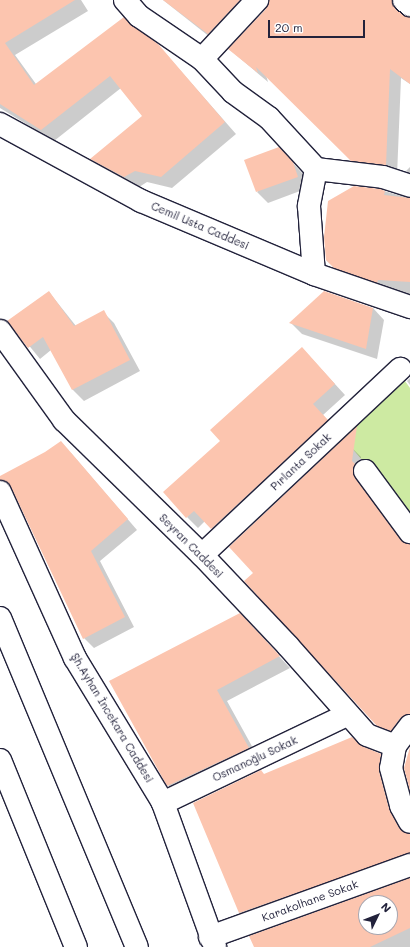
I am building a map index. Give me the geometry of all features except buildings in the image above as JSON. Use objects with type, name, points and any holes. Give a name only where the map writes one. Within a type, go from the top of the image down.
[{"type":"street","points":[[125,0],[139,16],[202,60],[233,92],[268,118],[316,169],[383,177],[410,186]]},
{"type":"street","points":[[202,60],[257,0]]},
{"type":"street","points":[[404,0],[410,4]]},
{"type":"street","name":"Cemil Usta Caddesi","points":[[0,124],[141,201],[314,274],[410,307]]},
{"type":"street","points":[[314,274],[309,206],[316,169]]},
{"type":"street","name":"Seyran Caddesi","points":[[0,331],[64,420],[202,555],[288,646],[347,715],[367,735],[395,746]]},
{"type":"street","name":"Pırlanta Sokak","points":[[202,555],[400,369]]},
{"type":"street","points":[[365,472],[410,532]]},
{"type":"street","name":"Şh.Ayhan İncekara Caddesi","points":[[0,492],[74,658],[164,802],[213,942]]},
{"type":"street","points":[[0,618],[137,947]]},
{"type":"street","name":"Osmanoğlu Sokak","points":[[164,802],[347,715]]},
{"type":"street","points":[[410,726],[395,746],[391,768],[401,806],[410,822]]},
{"type":"street","points":[[0,760],[76,947]]},
{"type":"street","name":"Karakolhane Sokak","points":[[213,942],[410,865]]},
{"type":"green space","points":[[405,381],[410,388],[410,516],[339,433]]}]
